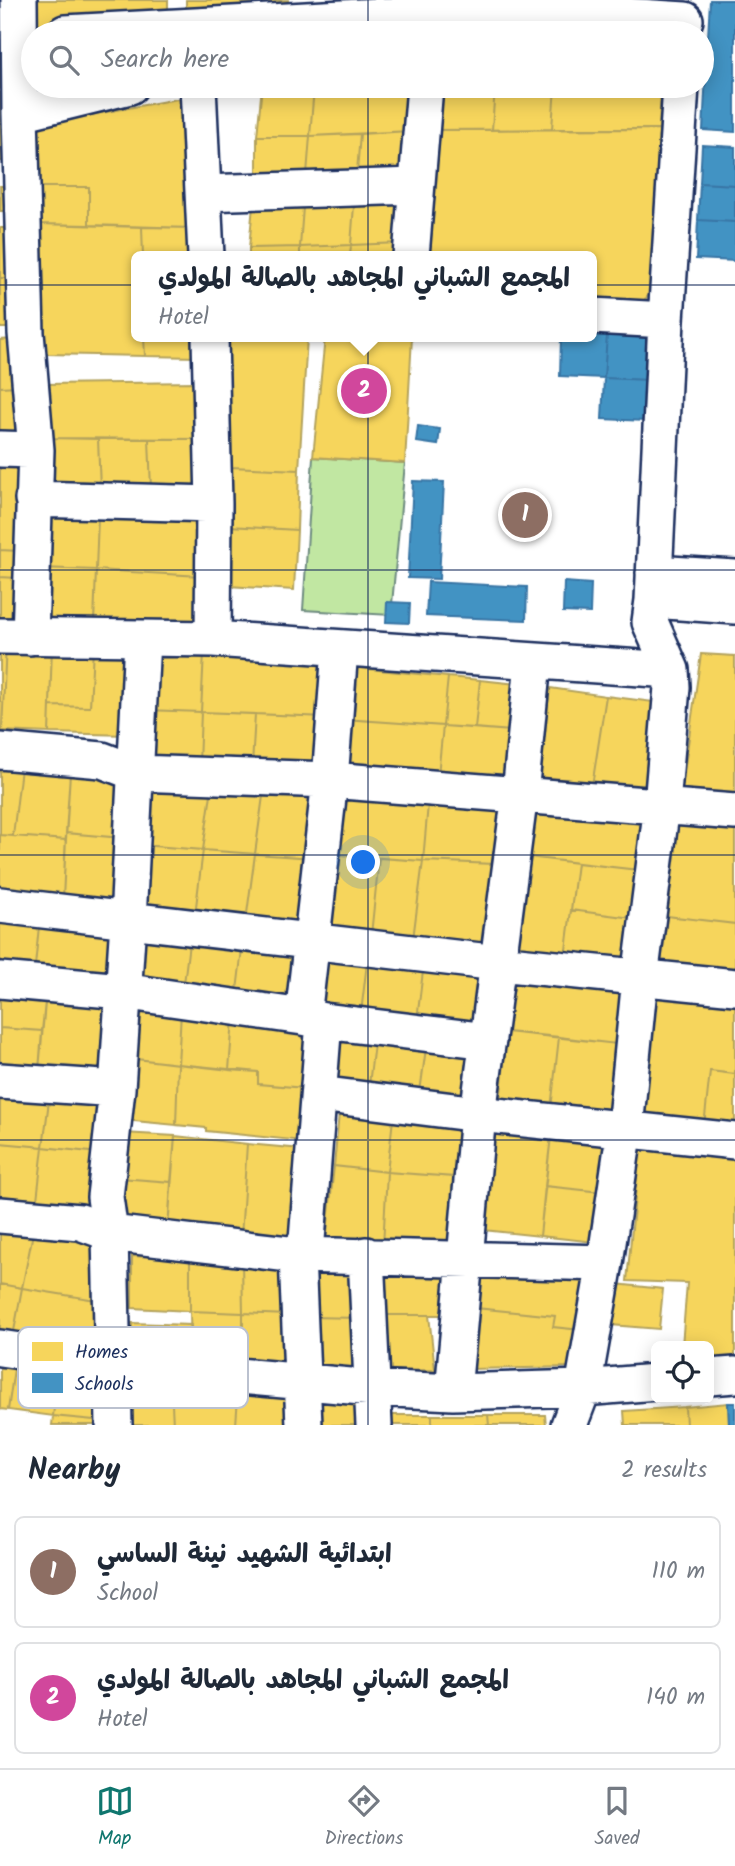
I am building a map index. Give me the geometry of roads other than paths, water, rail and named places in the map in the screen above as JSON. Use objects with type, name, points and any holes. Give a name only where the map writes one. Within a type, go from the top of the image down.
[{"type":"street","points":[[19,0],[20,113],[12,218],[13,333],[36,450],[33,499],[15,636],[213,639],[671,670]]},
{"type":"street","points":[[465,21],[591,7],[686,18]]},
{"type":"street","points":[[182,20],[381,8],[418,21]]},
{"type":"street","points":[[20,113],[81,98]]},
{"type":"street","points":[[199,98],[206,251]]},
{"type":"street","points":[[411,251],[424,98]]},
{"type":"street","points":[[569,1425],[583,1388],[625,1128],[640,978],[662,806],[672,687],[671,670],[650,622],[680,98]]},
{"type":"street","points":[[203,193],[416,187]]},
{"type":"street","points":[[597,316],[666,320]]},
{"type":"street","points":[[210,342],[215,504],[213,639]]},
{"type":"street","points":[[0,449],[36,450]]},
{"type":"street","points":[[33,499],[215,504]]},
{"type":"street","points":[[654,587],[735,578]]},
{"type":"street","points":[[654,587],[735,606]]},
{"type":"street","points":[[114,1327],[106,1198],[117,1089],[128,921],[142,639]]},
{"type":"street","points":[[304,1425],[297,1255],[307,1240],[319,1094],[310,942],[330,780],[340,649]]},
{"type":"street","points":[[453,1392],[478,1114],[520,794],[533,662]]},
{"type":"street","points":[[0,751],[102,760],[136,773],[330,780],[735,812]]},
{"type":"street","points":[[0,905],[498,963],[735,987]]},
{"type":"street","points":[[0,980],[122,992],[488,1041]]},
{"type":"street","points":[[0,1081],[117,1089]]},
{"type":"street","points":[[319,1094],[735,1141]]},
{"type":"street","points":[[0,1215],[80,1222],[110,1233],[297,1255],[605,1263]]},
{"type":"street","points":[[366,1255],[374,1425]]},
{"type":"street","points":[[0,1348],[18,1351]]},
{"type":"street","points":[[714,1377],[735,1375]]},
{"type":"street","points":[[248,1376],[373,1388],[453,1392],[583,1388],[651,1382]]},
{"type":"place","name":"المجمع الشباني المجاهد بالصالة المولدي","points":[[364,391]]},
{"type":"place","name":"ابتدائية الشهيد نينة الساسي","points":[[525,515]]}]
